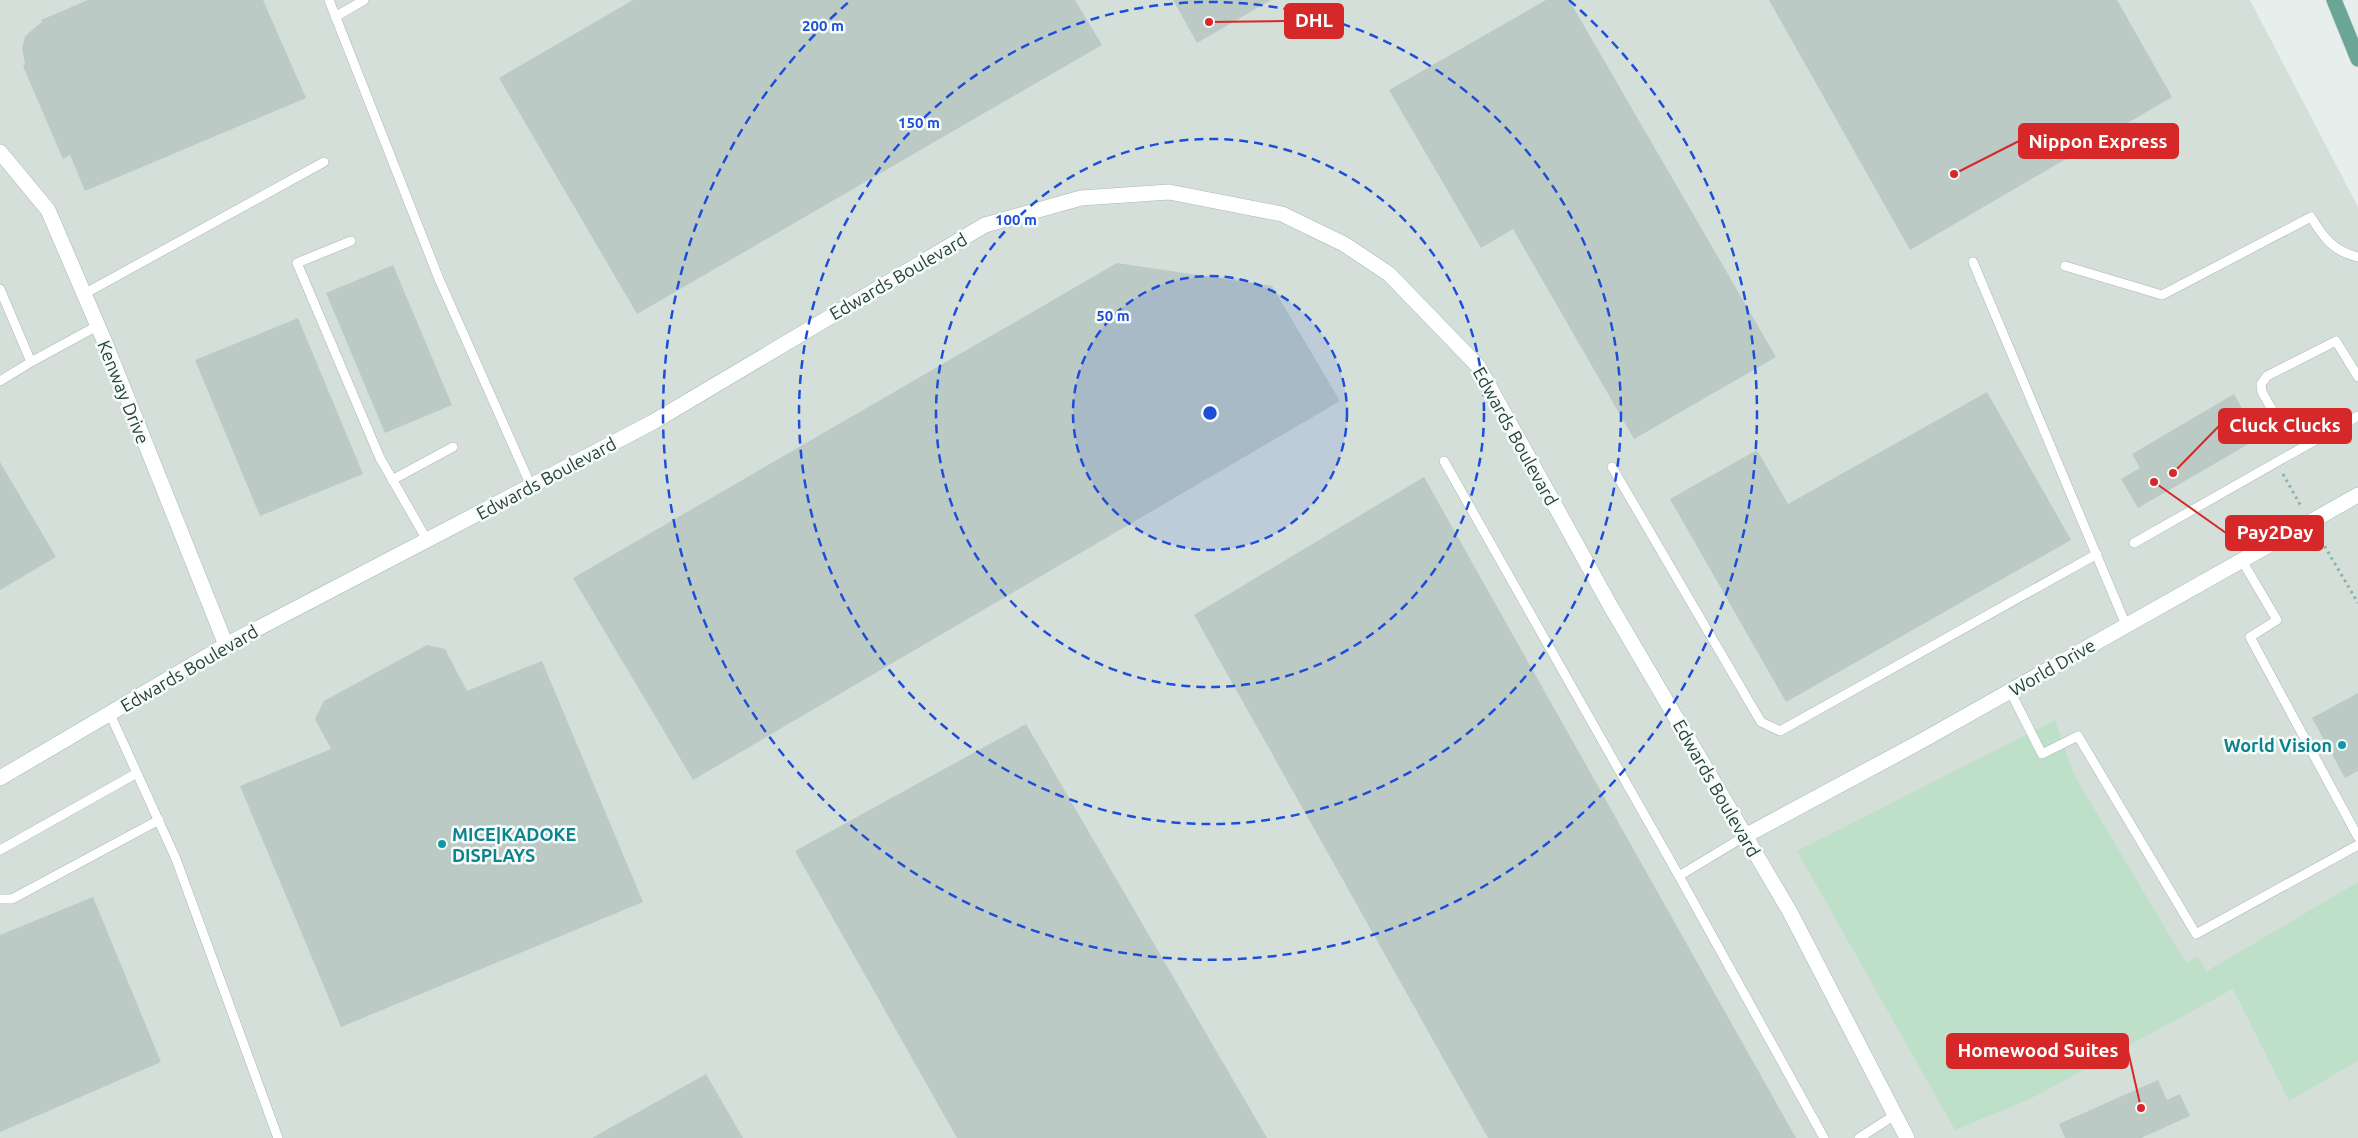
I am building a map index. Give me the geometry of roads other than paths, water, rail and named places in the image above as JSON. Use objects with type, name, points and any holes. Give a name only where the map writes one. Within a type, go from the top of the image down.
[{"type":"main road","points":[[2334,0],[2358,59]]},
{"type":"street","name":"Kenway Drive","points":[[0,152],[48,210],[84,294],[226,645]]},
{"type":"street","name":"Edwards Boulevard","points":[[0,778],[226,645],[653,422],[985,225],[1081,198],[1169,192],[1282,214],[1344,244],[1389,274],[1478,366],[1610,607],[1790,912],[1907,1138]]},
{"type":"street","name":"World Drive","points":[[1746,836],[2010,691],[2241,559],[2358,495]]},
{"type":"lane","points":[[329,0],[439,279],[531,486]]},
{"type":"lane","points":[[335,16],[364,0]]},
{"type":"lane","points":[[84,294],[324,162]]},
{"type":"lane","points":[[2065,266],[2162,295],[2311,217],[2324,240],[2338,250],[2358,257]]},
{"type":"lane","points":[[351,241],[297,263],[380,458],[427,540]]},
{"type":"lane","points":[[1973,262],[2126,625]]},
{"type":"lane","points":[[0,289],[31,362]]},
{"type":"lane","points":[[0,381],[97,326]]},
{"type":"lane","points":[[2274,416],[2262,392],[2261,384],[2266,376],[2336,341],[2358,377]]},
{"type":"lane","points":[[2134,543],[2358,416]]},
{"type":"lane","points":[[392,480],[453,446]]},
{"type":"lane","points":[[1444,461],[1679,876],[1824,1138]]},
{"type":"lane","points":[[1612,467],[1761,722],[1780,731],[2097,554]]},
{"type":"lane","points":[[2241,559],[2276,620],[2250,636],[2358,837]]},
{"type":"lane","points":[[2010,691],[2042,754],[2078,736],[2196,934],[2358,845]]},
{"type":"lane","points":[[110,714],[176,859],[278,1138]]},
{"type":"lane","points":[[0,850],[137,773]]},
{"type":"lane","points":[[0,899],[12,899],[159,820]]},
{"type":"lane","points":[[1679,876],[1746,836]]},
{"type":"lane","points":[[1859,1138],[1896,1115]]},
{"type":"place","name":"DHL","points":[[1209,22]]},
{"type":"place","name":"Nippon Express","points":[[1954,174]]},
{"type":"place","name":"Cluck Clucks","points":[[2173,473]]},
{"type":"place","name":"Pay2Day","points":[[2154,482]]},
{"type":"place","name":"World Vision","points":[[2342,745]]},
{"type":"place","name":"MICE|KADOKE DISPLAYS","points":[[442,844]]},
{"type":"place","name":"Homewood Suites","points":[[2141,1108]]}]
